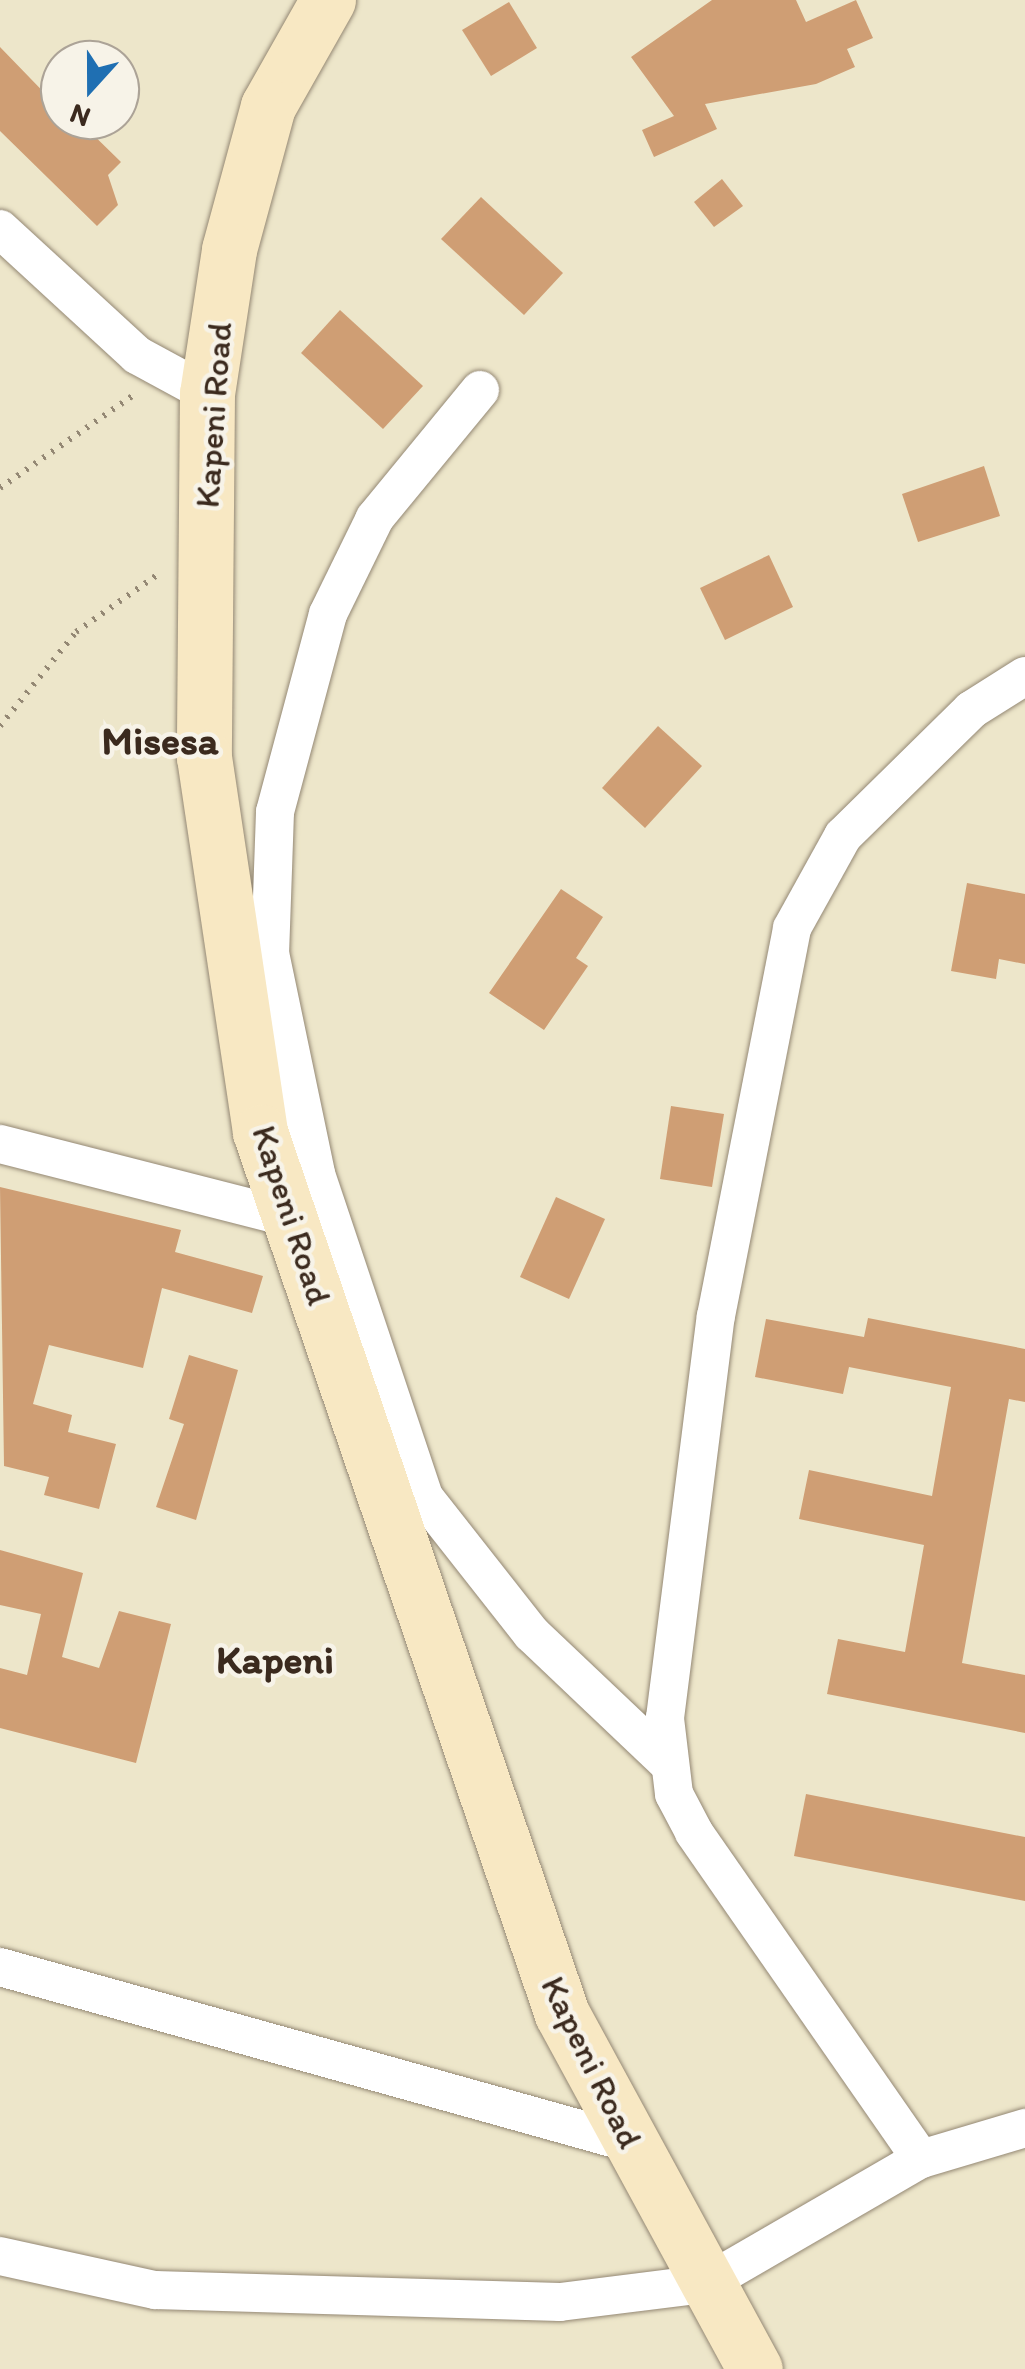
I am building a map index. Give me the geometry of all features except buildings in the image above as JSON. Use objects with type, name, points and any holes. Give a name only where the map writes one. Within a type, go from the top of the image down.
[{"type":"main road","name":"Kapeni Road","points":[[321,3],[268,106],[186,383],[204,543],[204,757],[260,1132],[562,2014],[704,2284],[754,2369]]},
{"type":"street","points":[[0,229],[186,383]]},
{"type":"street","points":[[480,390],[375,518],[328,614],[275,812],[270,953],[316,1174],[424,1497],[532,1634],[667,1762]]},
{"type":"street","points":[[921,2160],[694,1832],[667,1762],[665,1718],[716,1316],[792,928],[843,836],[970,710],[1025,676]]},
{"type":"street","points":[[0,1144],[290,1218]]},
{"type":"street","points":[[0,1967],[630,2143]]},
{"type":"street","points":[[0,2256],[155,2290],[560,2302],[704,2284],[921,2160],[1025,2128]]},
{"type":"path","points":[[0,488],[186,383]]},
{"type":"path","points":[[0,726],[76,632],[204,543]]},
{"type":"district","name":"Misesa","points":[[160,740]]},
{"type":"district","name":"Kapeni","points":[[275,1659]]}]
